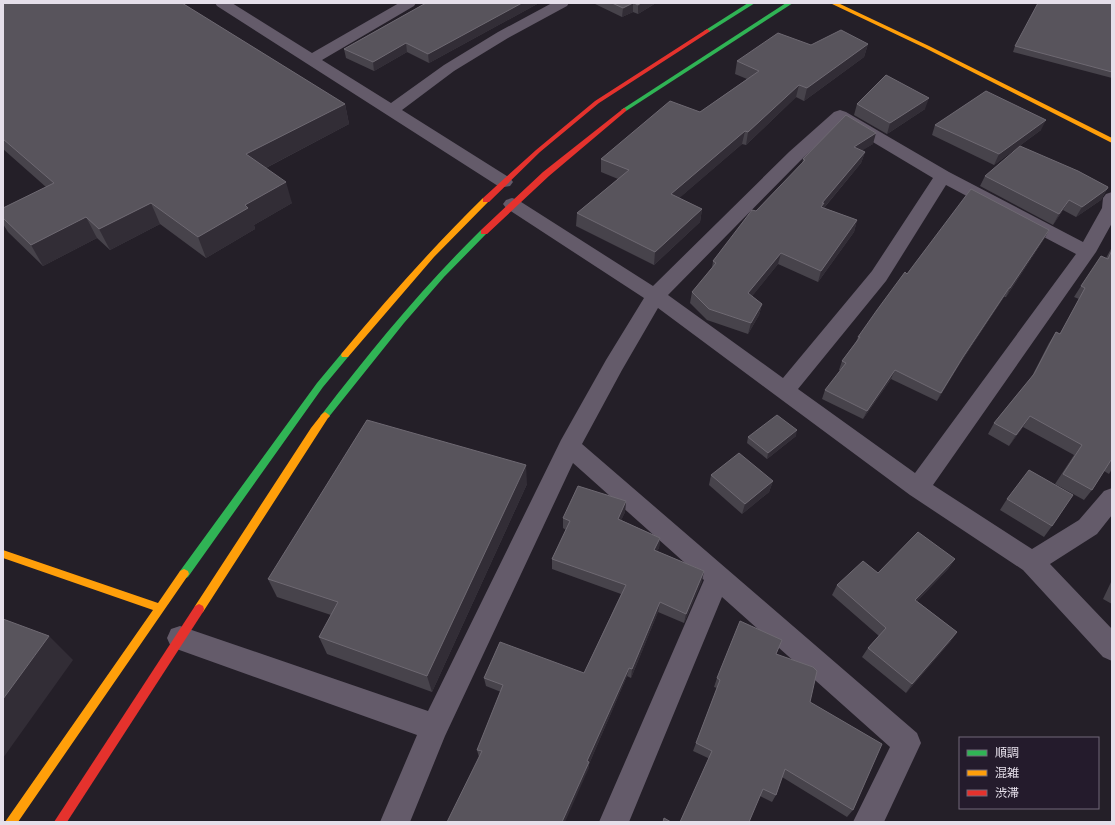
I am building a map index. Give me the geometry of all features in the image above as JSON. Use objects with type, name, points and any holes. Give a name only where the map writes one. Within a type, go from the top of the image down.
[{"type":"street","points":[[222,3],[504,182]]},
{"type":"street","points":[[311,60],[408,3]]},
{"type":"street","points":[[391,110],[449,68],[503,35],[562,3]]},
{"type":"street","points":[[11,822],[160,608],[320,385],[397,293],[467,217],[538,151],[597,102],[657,62],[752,3]]},
{"type":"street","points":[[60,822],[314,431],[346,388],[422,296],[461,254],[512,204],[576,148],[628,107],[790,3]]},
{"type":"street","points":[[833,3],[941,54],[1112,141]]},
{"type":"street","points":[[395,822],[435,727],[569,446],[613,366],[655,296],[795,156],[840,115],[943,176],[1087,252]]},
{"type":"street","points":[[784,390],[879,276],[943,176]]},
{"type":"street","points":[[918,488],[1087,252],[1111,208],[1112,198]]},
{"type":"street","points":[[512,204],[655,296],[918,488],[1032,562],[1112,648]]},
{"type":"street","points":[[569,446],[907,744],[868,822]]},
{"type":"street","points":[[1032,562],[1088,527],[1112,498]]},
{"type":"street","points":[[3,554],[160,608]]},
{"type":"street","points":[[614,822],[718,577]]},
{"type":"street","points":[[180,638],[435,727]]},
{"type":"building","points":[[3,3],[182,3],[345,104],[246,154],[286,182],[245,205],[248,208],[198,237],[151,203],[99,229],[86,217],[31,245],[3,218],[3,208],[54,183],[3,139]]},
{"type":"building","points":[[426,3],[522,3],[428,54],[406,43],[373,62],[344,49]]},
{"type":"building","points":[[612,3],[633,3],[623,8]]},
{"type":"building","points":[[1038,3],[1112,3],[1112,72],[1015,46]]},
{"type":"building","points":[[841,30],[868,44],[807,88],[799,85],[748,132],[745,131],[671,194],[702,209],[655,252],[577,213],[629,170],[601,159],[670,101],[700,112],[759,71],[737,61],[778,33],[811,45]]},
{"type":"building","points":[[886,75],[929,98],[890,123],[857,104]]},
{"type":"building","points":[[986,91],[1046,120],[999,154],[935,125]]},
{"type":"building","points":[[846,115],[876,133],[854,147],[865,152],[822,203],[824,203],[821,207],[857,220],[821,271],[781,253],[748,293],[762,304],[751,323],[709,309],[692,292],[716,263],[713,261],[752,210],[756,211],[805,160],[803,159]]},
{"type":"building","points":[[1020,146],[1078,171],[1108,187],[1082,207],[1069,200],[1059,214],[985,176]]},
{"type":"building","points":[[971,189],[1049,230],[963,357],[941,393],[895,370],[867,411],[825,390],[846,363],[842,361],[860,337],[858,337],[877,310],[905,272],[907,274]]},
{"type":"building","points":[[1112,250],[1112,461],[1111,460],[1092,490],[1063,474],[1082,445],[1030,416],[1016,435],[994,423],[1034,374],[1056,332],[1060,334],[1085,288],[1081,286],[1101,256],[1108,259]]},
{"type":"building","points":[[777,415],[797,430],[768,453],[748,437]]},
{"type":"building","points":[[367,420],[526,465],[427,676],[319,637],[338,602],[268,579]]},
{"type":"building","points":[[739,453],[773,481],[745,504],[711,475]]},
{"type":"building","points":[[1029,470],[1073,495],[1052,526],[1007,499]]},
{"type":"building","points":[[578,486],[626,501],[618,519],[660,538],[654,550],[704,571],[686,614],[660,602],[632,669],[629,668],[587,761],[589,762],[562,822],[447,822],[482,751],[477,750],[503,685],[484,678],[500,642],[584,673],[626,585],[552,559],[570,521],[563,518]]},
{"type":"building","points":[[918,532],[955,559],[915,600],[957,632],[912,684],[868,648],[886,628],[837,585],[863,561],[878,573]]},
{"type":"building","points":[[3,619],[49,636],[3,699]]},
{"type":"building","points":[[740,621],[782,640],[776,654],[813,667],[817,671],[810,702],[882,744],[853,810],[785,769],[776,795],[763,789],[749,822],[680,822],[712,751],[696,743],[720,680],[717,678]]},
{"type":"building","points":[[664,818],[671,822],[663,822]]},
{"type":"traffic: fast","points":[[707,31],[752,3]]},
{"type":"traffic: fast","points":[[624,110],[790,3]]},
{"type":"traffic: fast","points":[[325,416],[401,321],[441,275],[484,232]]},
{"type":"traffic: fast","points":[[184,574],[320,385],[345,355]]},
{"type":"traffic: slow","points":[[833,3],[927,47],[1112,141]]},
{"type":"traffic: slow","points":[[345,355],[431,255],[486,200]]},
{"type":"traffic: slow","points":[[199,609],[325,416]]},
{"type":"traffic: slow","points":[[3,554],[160,608]]},
{"type":"traffic: slow","points":[[11,822],[184,574]]},
{"type":"traffic: jam","points":[[486,200],[538,151],[597,102],[707,31]]},
{"type":"traffic: jam","points":[[484,232],[546,174],[624,110]]},
{"type":"traffic: jam","points":[[60,822],[199,609]]}]
